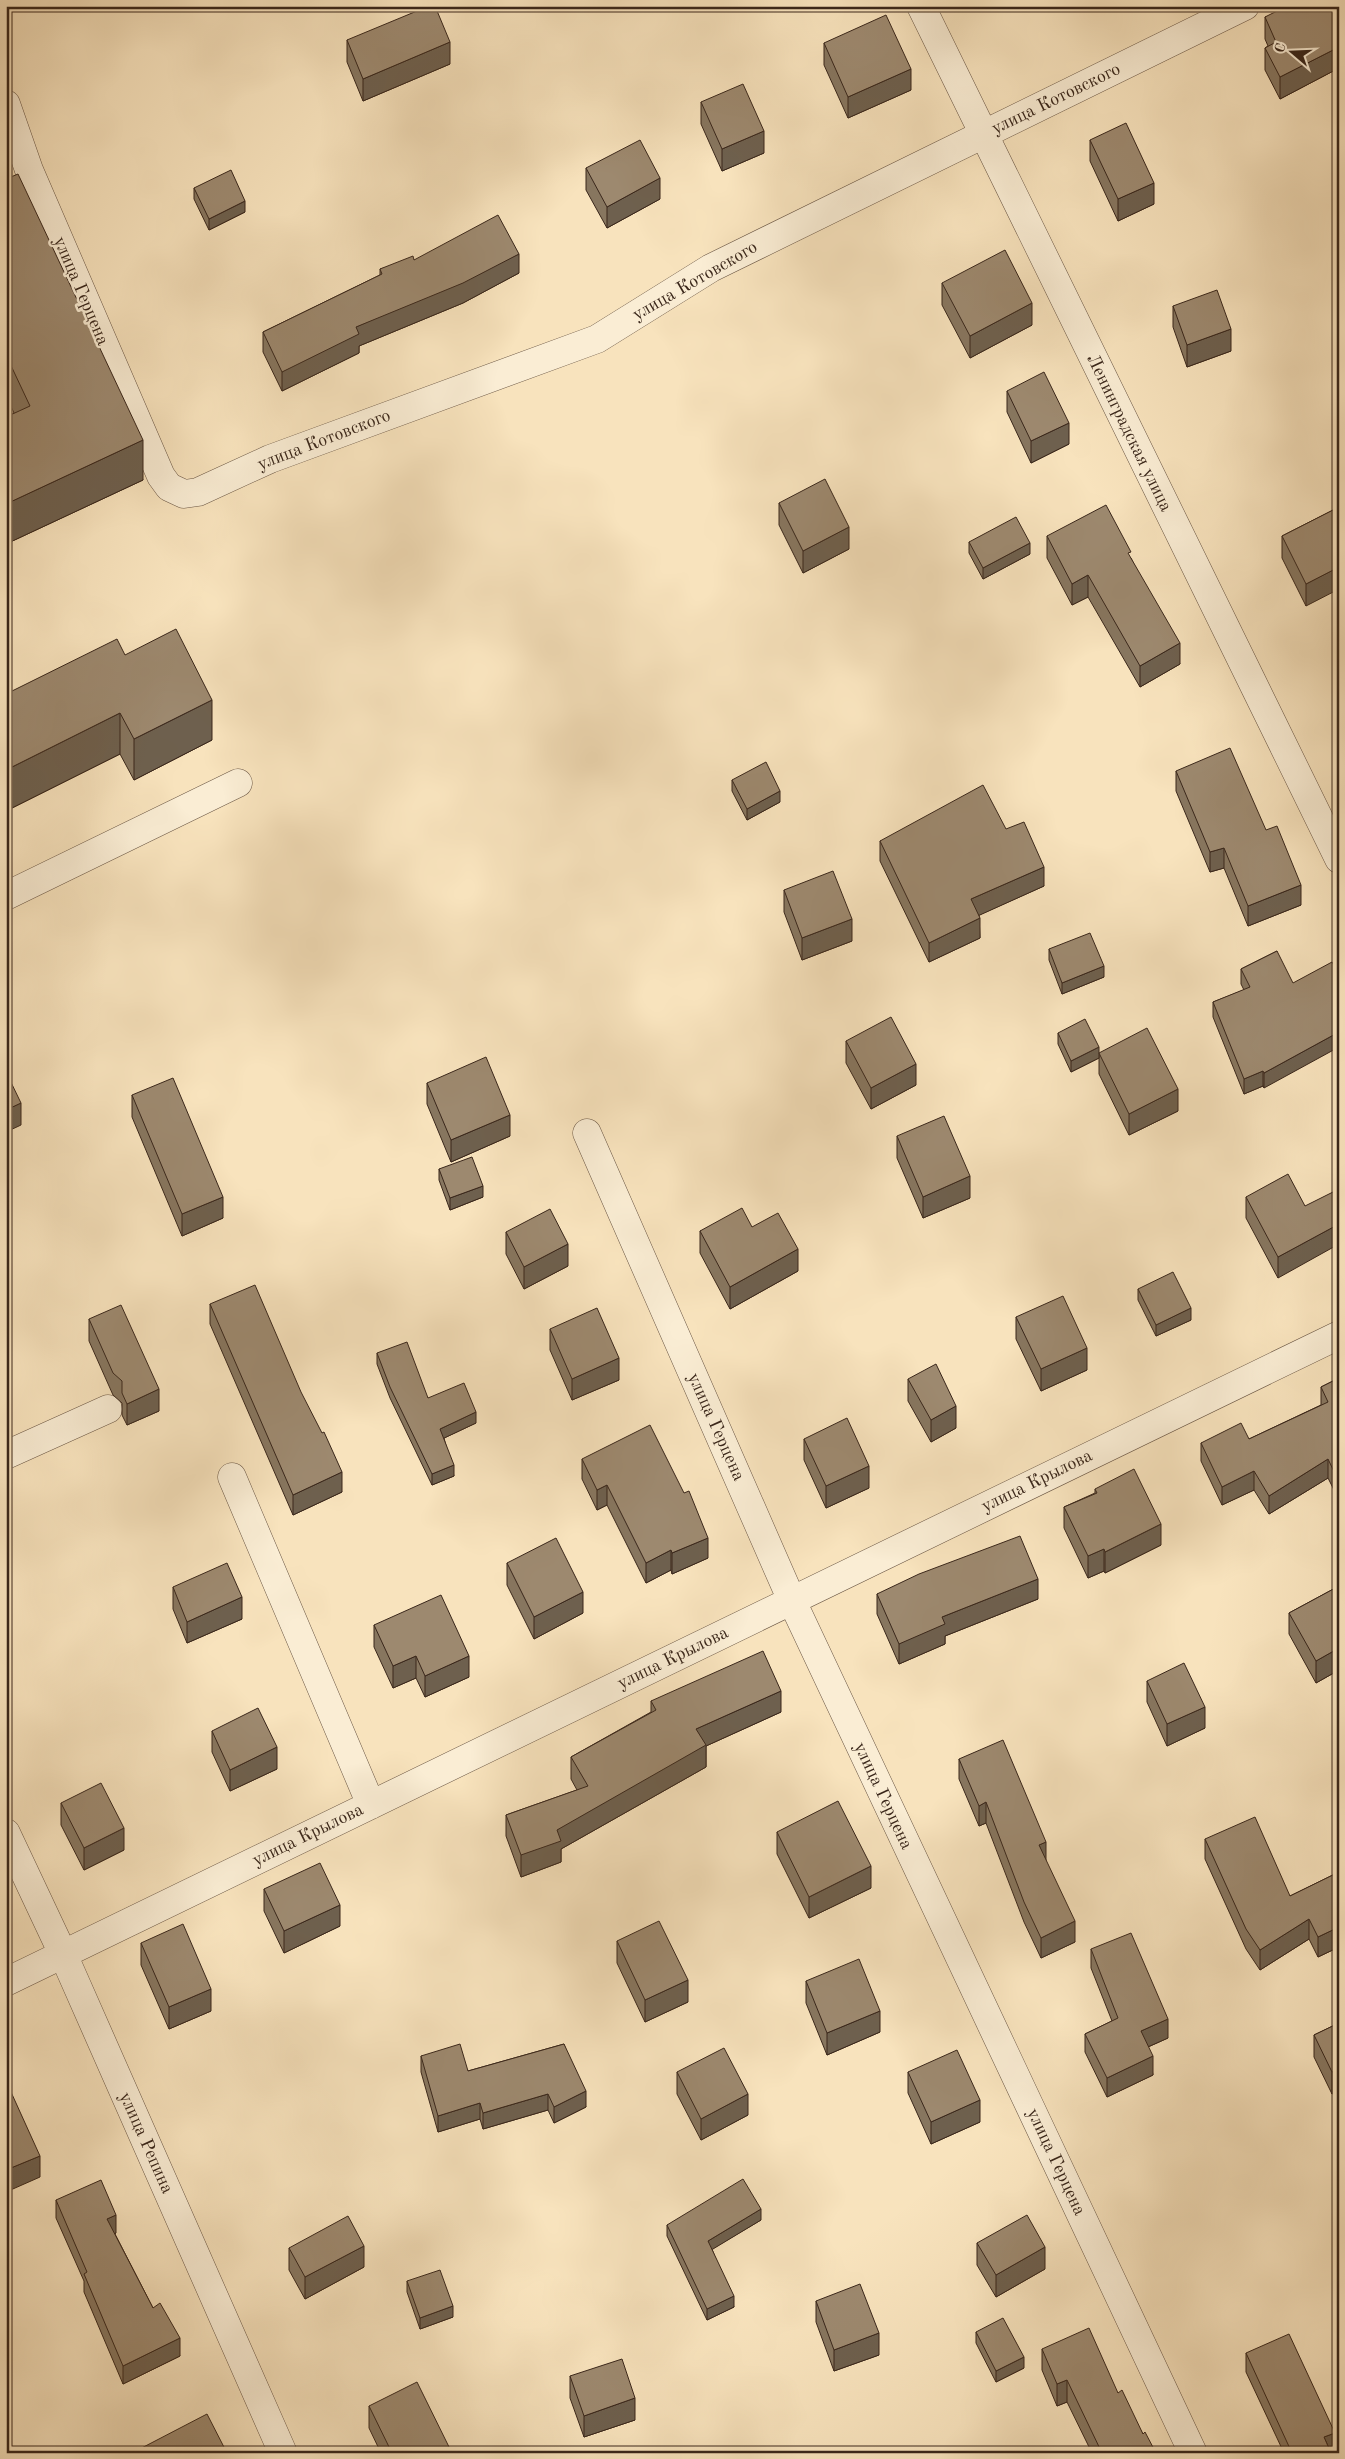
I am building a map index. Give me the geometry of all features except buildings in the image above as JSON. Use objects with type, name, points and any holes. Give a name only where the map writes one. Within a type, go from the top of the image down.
[{"type":"street","name":"Ленинградская улица","points":[[921,6],[982,135],[1339,860]]},
{"type":"street","name":"улица Котовского","points":[[161,476],[169,487],[184,494],[198,492],[270,459],[597,339],[711,268],[1245,6]]},
{"type":"street","name":"улица Герцена","points":[[6,104],[17,177],[161,476]]},
{"type":"street","points":[[6,896],[238,783]]},
{"type":"street","name":"улица Герцена","points":[[587,1133],[792,1601],[1193,2453]]},
{"type":"street","name":"улица Крылова","points":[[6,1982],[1339,1335]]},
{"type":"street","points":[[6,1455],[108,1409]]},
{"type":"street","points":[[232,1477],[371,1805]]},
{"type":"street","name":"улица Репина","points":[[6,1833],[63,1954],[283,2453]]}]
